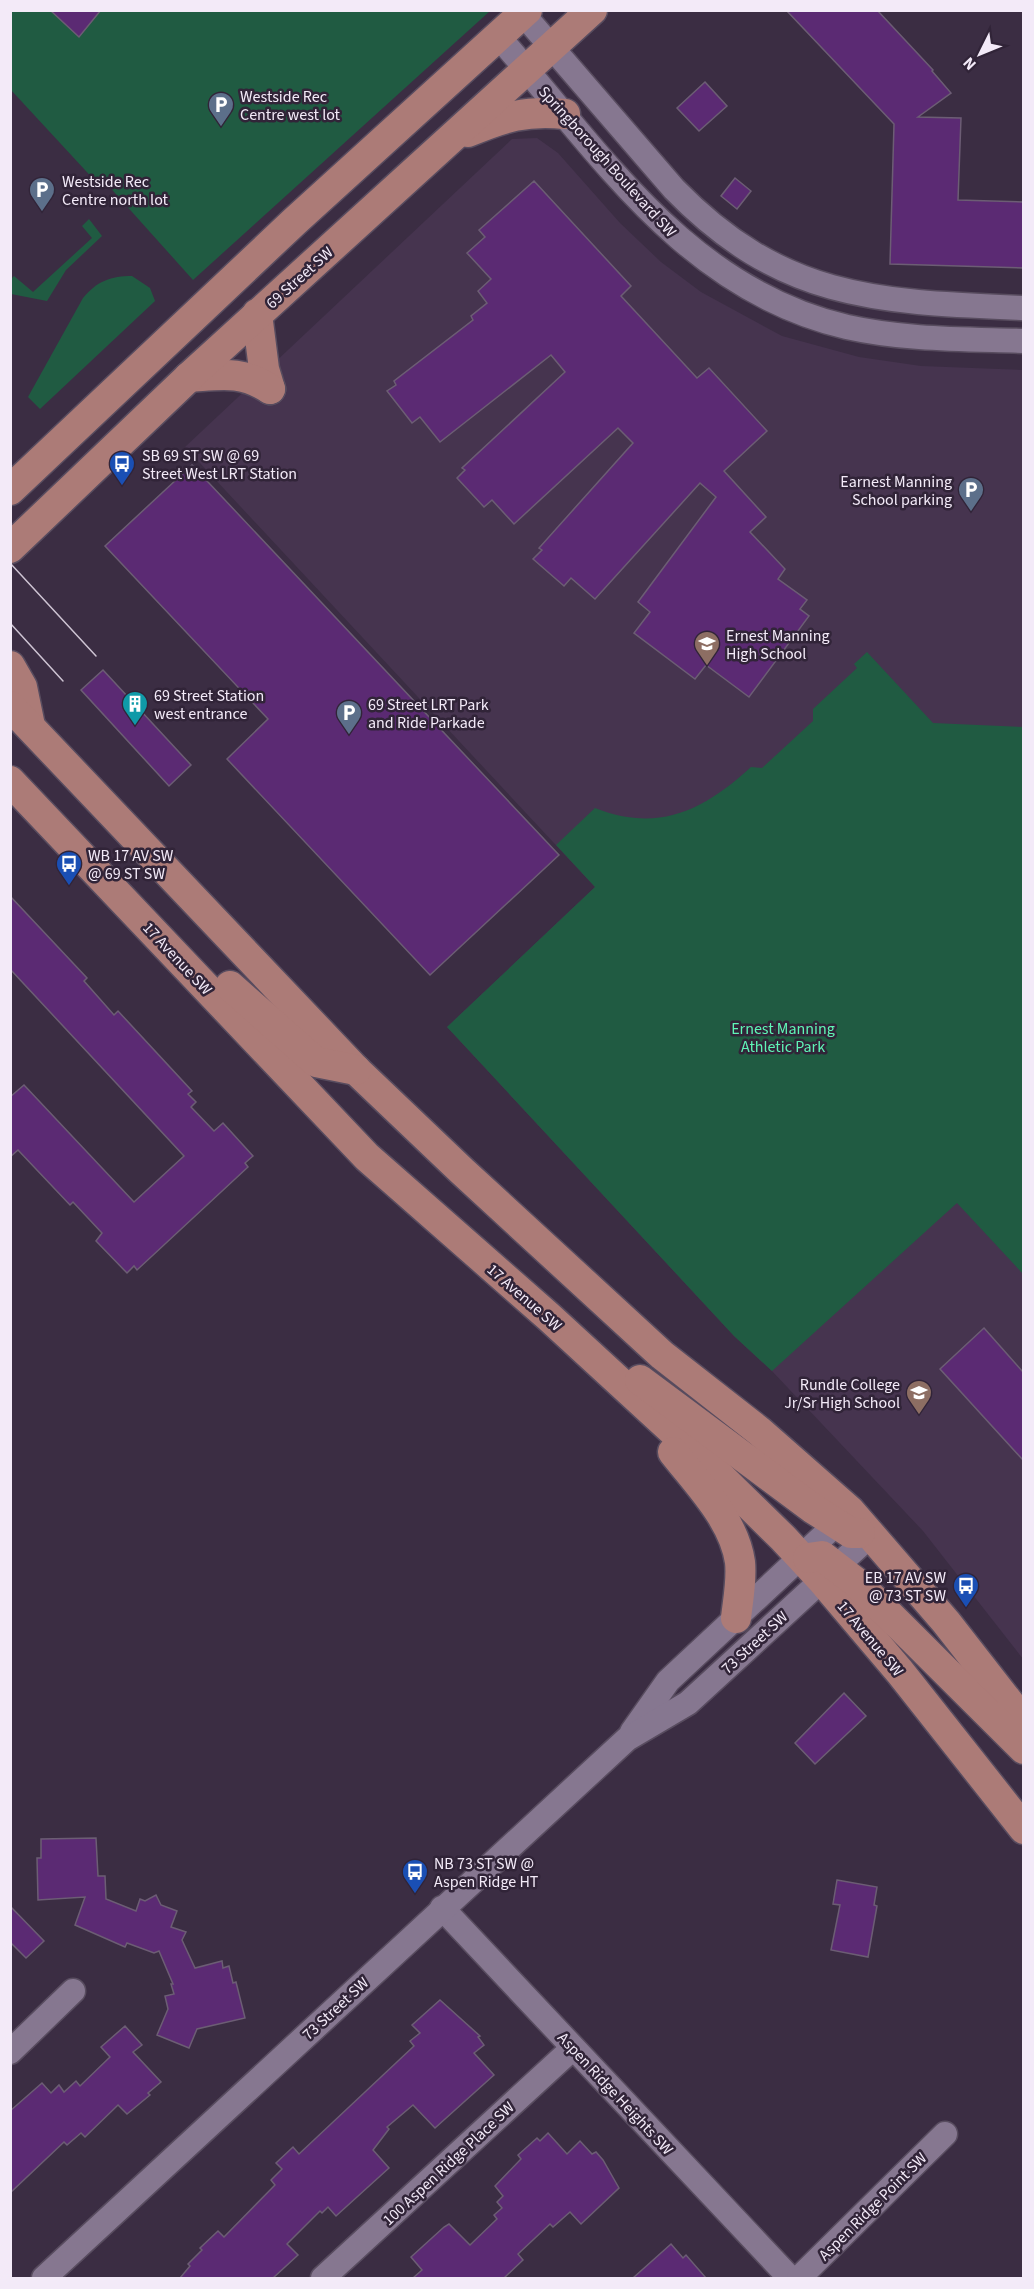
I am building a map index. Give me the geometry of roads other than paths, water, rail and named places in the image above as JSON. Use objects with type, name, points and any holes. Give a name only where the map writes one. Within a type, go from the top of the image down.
[{"type":"main road","name":"69 Street SW","points":[[11,548],[189,377],[592,10]]},
{"type":"main road","points":[[10,490],[295,221],[525,12]]},
{"type":"main road","points":[[451,139],[514,114],[537,111],[566,114]]},
{"type":"main road","points":[[189,377],[238,374],[253,378],[270,388],[264,369],[257,315]]},
{"type":"main road","points":[[10,666],[22,687],[20,716],[356,1070],[662,1355],[759,1431],[843,1517]]},
{"type":"main road","name":"17 Avenue SW","points":[[10,781],[367,1156],[549,1317],[734,1489],[801,1558]]},
{"type":"main road","points":[[64,838],[299,1049],[316,1062],[356,1070]]},
{"type":"main road","points":[[549,1317],[661,1395],[872,1534],[946,1622],[1023,1722]]},
{"type":"main road","points":[[615,1379],[717,1509],[738,1552],[740,1564],[736,1618]]},
{"type":"main road","points":[[801,1558],[822,1556],[830,1573],[1023,1749]]},
{"type":"main road","name":"17 Avenue SW","points":[[830,1573],[1023,1829]]},
{"type":"street","name":"Springborough Boulevard SW","points":[[525,12],[551,47],[696,212],[760,258],[804,278],[878,300],[915,304],[1023,308]]},
{"type":"street","name":"Springborough Boulevard SW","points":[[498,36],[640,200],[679,240],[718,270],[791,309],[828,322],[879,333],[914,337],[1023,341]]},
{"type":"street","points":[[791,309],[804,278]]},
{"type":"street","name":"73 Street SW","points":[[627,1739],[668,1681],[843,1517]]},
{"type":"street","name":"73 Street SW","points":[[44,2278],[627,1739],[688,1703],[872,1534]]},
{"type":"street","name":"Aspen Ridge Heights SW","points":[[442,1908],[790,2278]]},
{"type":"street","points":[[10,2052],[73,1991]]},
{"type":"street","name":"100 Aspen Ridge Place SW","points":[[323,2278],[573,2048]]},
{"type":"street","name":"Aspen Ridge Point SW","points":[[799,2278],[945,2134]]},
{"type":"tram line","points":[[10,563],[96,656]]},
{"type":"tram line","points":[[10,623],[63,681]]},
{"type":"place","name":"Westside Rec Centre west lot","points":[[221,128]]},
{"type":"place","name":"Westside Rec Centre north lot","points":[[42,213]]},
{"type":"place","name":"SB 69 ST SW @ 69 Street West LRT Station","points":[[122,487]]},
{"type":"place","name":"Earnest Manning School parking","points":[[971,513]]},
{"type":"place","name":"Ernest Manning High School","points":[[707,667]]},
{"type":"place","name":"69 Street Station west entrance","points":[[135,727]]},
{"type":"place","name":"69 Street LRT Park and Ride Parkade","points":[[349,736]]},
{"type":"place","name":"WB 17 AV SW @ 69 ST SW","points":[[69,887]]},
{"type":"place","name":"Rundle College Jr/Sr High School","points":[[919,1416]]},
{"type":"place","name":"EB 17 AV SW @ 73 ST SW","points":[[966,1609]]},
{"type":"place","name":"NB 73 ST SW @ Aspen Ridge HT","points":[[415,1895]]},
{"type":"park label","name":"Ernest Manning Athletic Park","points":[[783,1037]]}]
